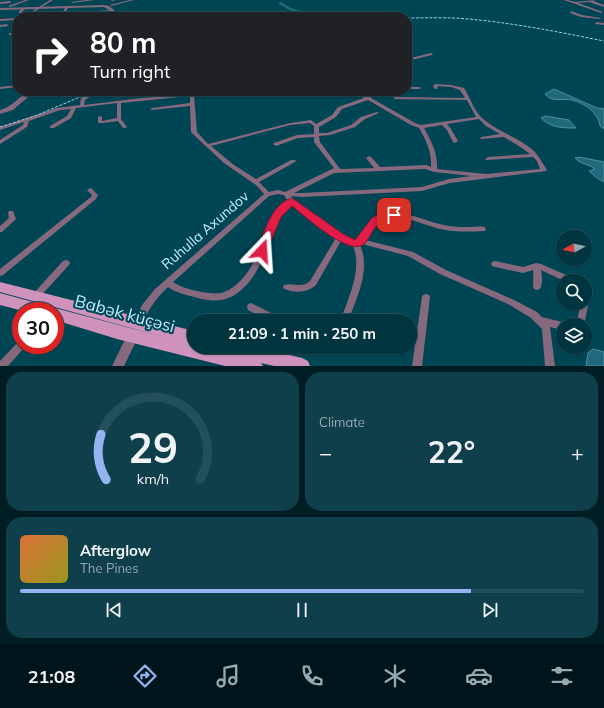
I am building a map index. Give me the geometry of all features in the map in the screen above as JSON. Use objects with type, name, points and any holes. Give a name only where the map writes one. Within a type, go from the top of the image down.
[{"type":"main road","name":"Babək küçəsi","points":[[0,287],[135,330],[187,337]]},
{"type":"main road","points":[[0,299],[12,302]]},
{"type":"main road","name":"Babək küçəsi","points":[[64,316],[302,366]]},
{"type":"street","points":[[2,9],[28,0]]},
{"type":"street","points":[[31,12],[52,0]]},
{"type":"street","points":[[72,2],[94,0]]},
{"type":"street","points":[[107,5],[115,0]]},
{"type":"street","points":[[2,9],[80,7],[107,5],[133,0]]},
{"type":"street","points":[[565,0],[603,13]]},
{"type":"street","points":[[574,3],[590,2],[595,0]]},
{"type":"street","points":[[0,3],[10,1],[9,6]]},
{"type":"street","points":[[590,2],[604,6]]},
{"type":"street","points":[[107,5],[112,12]]},
{"type":"street","points":[[575,8],[581,5]]},
{"type":"street","points":[[64,12],[67,7]]},
{"type":"street","points":[[20,12],[24,8]]},
{"type":"street","points":[[570,12],[581,16],[600,18]]},
{"type":"street","points":[[579,12],[604,19]]},
{"type":"street","points":[[598,12],[603,13]]},
{"type":"street","points":[[0,20],[12,19]]},
{"type":"street","points":[[596,23],[604,24]]},
{"type":"street","points":[[0,26],[7,25]]},
{"type":"street","points":[[412,59],[431,54]]},
{"type":"street","points":[[267,194],[278,192],[302,195],[422,189],[449,181],[486,176],[543,172],[543,166],[524,147],[479,118],[463,91],[456,87],[436,85],[436,88]]},
{"type":"street","points":[[0,88],[12,87]]},
{"type":"street","points":[[412,88],[419,88]]},
{"type":"street","points":[[0,112],[12,109],[22,96]]},
{"type":"street","points":[[82,106],[84,98],[88,96]]},
{"type":"street","points":[[0,129],[27,121],[57,109],[161,96]]},
{"type":"street","name":"Ruhulla Axundov","points":[[118,366],[135,330],[154,297],[168,282],[267,194],[266,191],[235,168],[194,132],[192,104],[195,96]]},
{"type":"street","points":[[365,96],[413,124],[421,127],[479,118]]},
{"type":"street","points":[[316,126],[334,116],[340,108],[369,98]]},
{"type":"street","points":[[395,98],[468,99]]},
{"type":"street","points":[[119,102],[119,119],[125,127]]},
{"type":"street","points":[[152,109],[192,104]]},
{"type":"street","points":[[52,127],[69,117],[74,107]]},
{"type":"street","points":[[276,144],[294,138],[328,134],[348,128],[364,118],[377,113]]},
{"type":"street","points":[[100,117],[100,122],[119,119]]},
{"type":"street","points":[[0,142],[25,126],[27,121]]},
{"type":"street","points":[[209,145],[296,123],[311,121],[316,126],[319,145],[337,169],[334,171]]},
{"type":"street","points":[[444,124],[449,129],[455,141]]},
{"type":"street","points":[[421,127],[435,157],[434,170]]},
{"type":"street","points":[[483,138],[506,135]]},
{"type":"street","points":[[488,159],[533,155]]},
{"type":"street","points":[[369,158],[378,169]]},
{"type":"street","points":[[255,182],[293,161]]},
{"type":"street","points":[[286,194],[334,171],[426,167],[434,170],[486,176]]},
{"type":"street","points":[[0,272],[94,198],[95,194],[90,190]]},
{"type":"street","points":[[286,194],[292,201],[340,237],[350,242],[359,242],[400,250],[419,258],[462,281],[511,302],[534,315],[546,328],[550,366]]},
{"type":"street","points":[[168,282],[173,287],[180,290],[213,298],[219,298],[231,293],[252,274],[260,260],[265,241],[276,216],[292,201]]},
{"type":"street","points":[[0,230],[13,219],[12,213]]},
{"type":"street","points":[[346,314],[359,277],[361,257],[359,242],[375,221],[388,214],[411,217],[447,229],[483,229]]},
{"type":"street","points":[[288,286],[304,289],[309,288],[340,237]]},
{"type":"street","points":[[35,297],[66,263]]},
{"type":"street","points":[[495,264],[523,270],[536,266],[556,274]]},
{"type":"street","points":[[536,266],[538,277],[537,287]]},
{"type":"street","points":[[417,366],[426,297]]},
{"type":"street","points":[[251,307],[267,314]]},
{"type":"street","points":[[541,322],[556,325]]},
{"type":"street","points":[[2,366],[13,354]]},
{"type":"water","points":[[554,89],[597,108],[604,109],[604,129],[600,126],[594,113],[586,106],[572,100],[557,100],[548,97],[545,94]]},
{"type":"water","points":[[545,116],[569,120],[576,128],[553,126],[541,118]]},
{"type":"water","points":[[579,157],[604,162],[604,182],[589,171],[595,169],[575,158]]},
{"type":"water","points":[[592,350],[604,352],[604,366],[586,366],[588,354],[592,354]]},
{"type":"waterway","points":[[280,3],[290,9],[303,12]]},
{"type":"railway","points":[[412,18],[453,18],[502,23],[604,41]]},
{"type":"railway","points":[[0,127],[35,116],[82,96]]},
{"type":"route","points":[[262,251],[276,216],[292,201],[340,237],[356,244],[361,241],[367,230],[375,221],[388,214],[394,215]]}]
